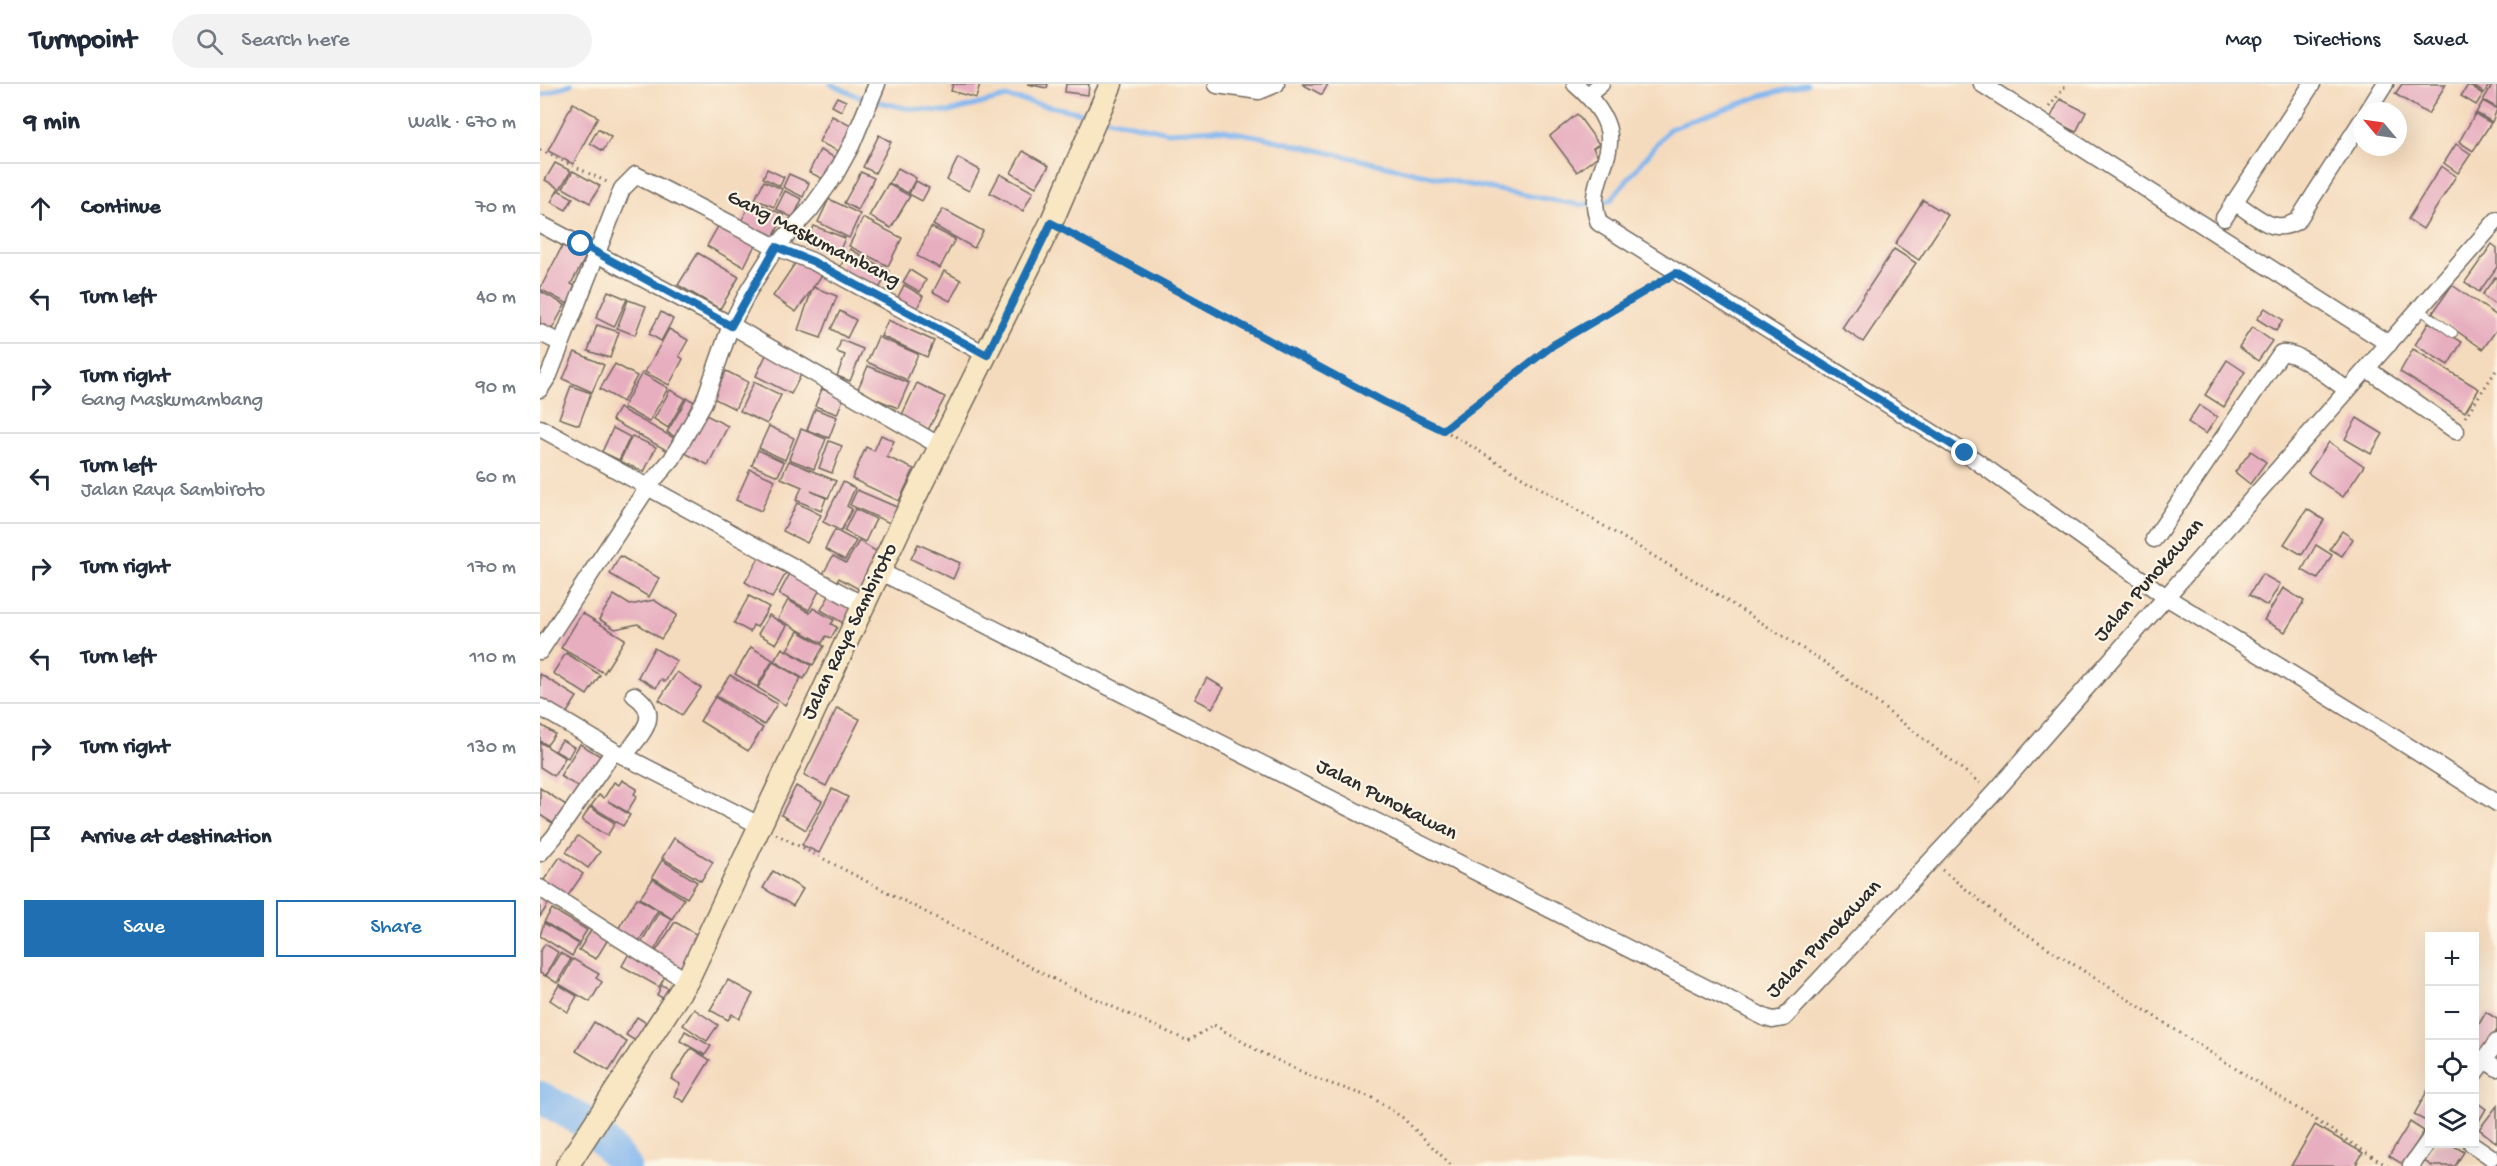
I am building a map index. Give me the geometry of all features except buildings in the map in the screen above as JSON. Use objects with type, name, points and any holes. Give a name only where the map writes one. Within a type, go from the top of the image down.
[{"type":"street","name":"Jalan Raya Sambiroto","points":[[567,1166],[687,981],[940,446],[1051,223],[1111,84]]},
{"type":"street","points":[[1217,85],[1259,91],[1276,84]]},
{"type":"street","points":[[1982,84],[2388,344]]},
{"type":"street","points":[[2224,218],[2312,84]]},
{"type":"street","points":[[2374,102],[2385,84]]},
{"type":"street","points":[[540,651],[649,485],[672,459],[704,402],[731,326],[776,247],[810,210],[835,175],[865,117],[877,85]]},
{"type":"street","points":[[1588,88],[1605,120],[1610,137],[1609,155],[1594,204],[1599,223],[1965,453],[2166,597],[2497,803]]},
{"type":"street","points":[[2235,202],[2277,229],[2288,228],[2298,220],[2353,134]]},
{"type":"street","name":"Gang Maskumambang","points":[[622,189],[636,176],[776,247],[812,261],[987,355]]},
{"type":"street","points":[[540,388],[549,375],[622,189]]},
{"type":"street","name":"Jalan Punokawan","points":[[881,572],[1773,1020],[1784,1018],[1994,793],[2497,220]]},
{"type":"street","points":[[540,224],[731,326],[940,446]]},
{"type":"street","points":[[540,333],[561,343]]},
{"type":"street","points":[[2154,539],[2281,352],[2288,351],[2348,390]]},
{"type":"street","points":[[2367,369],[2456,431]]},
{"type":"street","points":[[540,428],[649,485],[865,606]]},
{"type":"street","points":[[540,853],[619,754],[648,723],[650,715],[646,704],[634,695]]},
{"type":"street","points":[[540,707],[619,754],[759,825]]},
{"type":"street","points":[[540,888],[687,981]]},
{"type":"street","points":[[2485,1068],[2497,1042]]},
{"type":"street","points":[[2411,1166],[2425,1146]]},
{"type":"street","points":[[2479,1148],[2491,1157]]},
{"type":"lane","points":[[2419,309],[2452,333]]},
{"type":"path","points":[[2039,120],[2067,84]]},
{"type":"path","points":[[540,150],[622,189]]},
{"type":"path","points":[[1051,223],[1384,402],[1443,430],[1702,585],[1827,664],[1994,793]]},
{"type":"path","points":[[1443,430],[1553,345],[1676,273]]},
{"type":"path","points":[[2456,431],[2497,369]]},
{"type":"path","points":[[759,825],[1067,986],[1188,1041],[1214,1025],[1260,1052],[1317,1079],[1373,1098],[1403,1118],[1452,1166]]},
{"type":"path","points":[[1932,861],[2003,920],[2387,1166]]},
{"type":"waterway","points":[[540,96],[571,84]]},
{"type":"waterway","points":[[831,84],[859,97],[905,108],[949,112],[1006,97],[1091,115]]},
{"type":"waterway","points":[[1103,118],[1168,132],[1216,129],[1257,136],[1465,184],[1580,205],[1610,201],[1669,129],[1761,96],[1807,84]]},
{"type":"waterway","points":[[540,1097],[590,1125],[625,1166]]},
{"type":"route","points":[[581,244],[731,326],[749,290],[776,247],[812,261],[987,355],[1051,223],[1384,402],[1443,430],[1553,345],[1676,273],[1965,453]]}]
